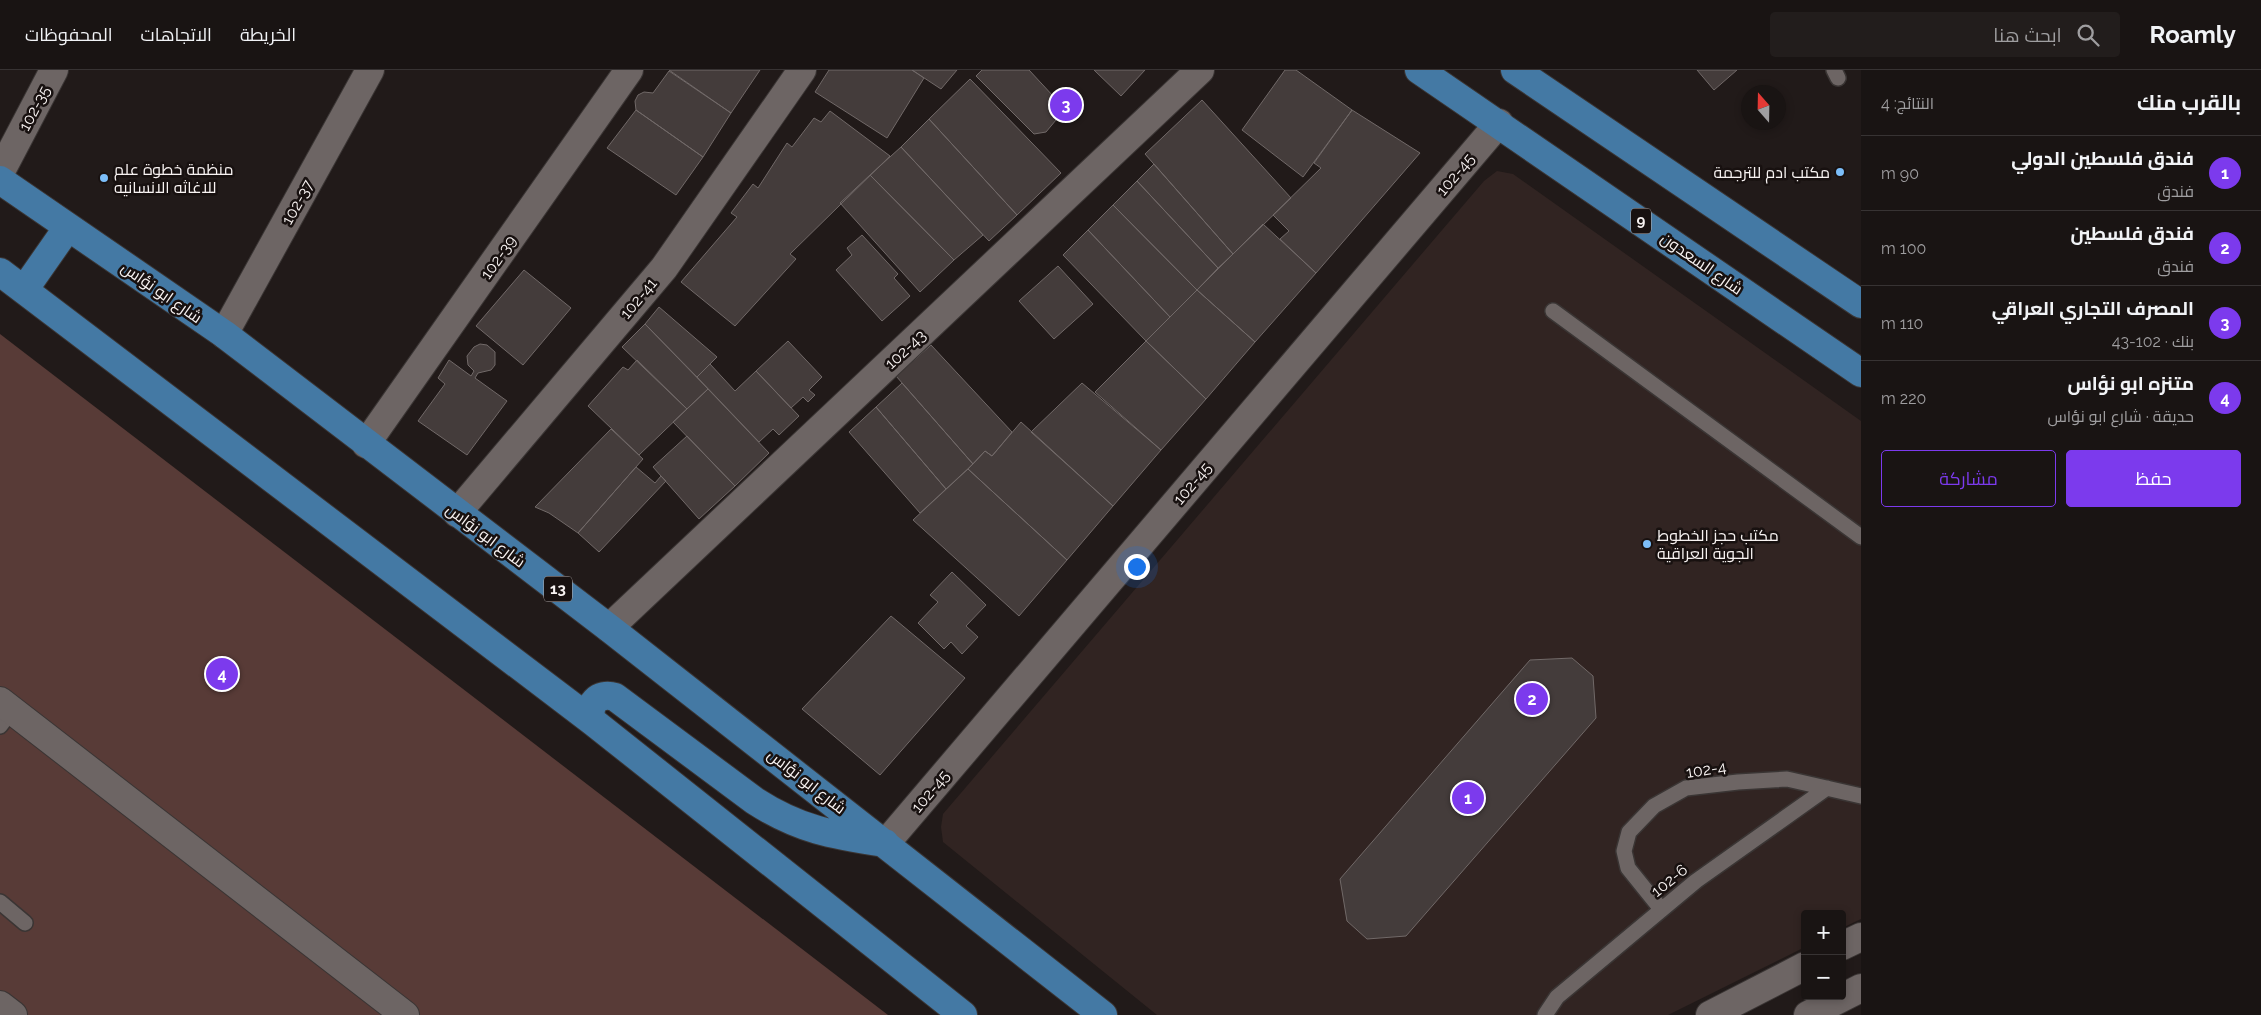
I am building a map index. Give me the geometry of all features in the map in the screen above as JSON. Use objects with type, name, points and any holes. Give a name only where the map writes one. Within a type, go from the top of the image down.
[{"type":"main road","name":"شارع السعدون","points":[[1419,70],[1861,373]]},
{"type":"main road","points":[[1530,74],[1861,304]]},
{"type":"main road","name":"شارع ابو نؤاس","points":[[0,180],[224,334],[609,628],[886,843],[1103,1015]]},
{"type":"main road","points":[[24,290],[68,227]]},
{"type":"main road","points":[[0,272],[592,721],[963,1015]]},
{"type":"main road","points":[[592,721],[590,707],[594,701],[607,695],[615,697],[755,801],[779,816],[806,828],[834,835],[886,843]]},
{"type":"street","name":"102-35","points":[[0,173],[54,70]]},
{"type":"street","name":"102-37","points":[[224,334],[370,70]]},
{"type":"street","name":"102-39","points":[[366,444],[630,70]]},
{"type":"street","name":"102-41","points":[[457,513],[664,268],[802,70]]},
{"type":"street","name":"102-43","points":[[609,628],[1200,70]]},
{"type":"street","name":"102-45","points":[[886,843],[1498,123]]},
{"type":"street","points":[[4,712],[405,1015]]},
{"type":"street","points":[[1846,944],[1861,937]]},
{"type":"street","points":[[1710,1015],[1801,968]]},
{"type":"street","points":[[1808,1015],[1861,988]]},
{"type":"street","points":[[0,1005],[13,1015]]},
{"type":"lane","points":[[1553,311],[1861,537]]},
{"type":"lane","name":"102-4","points":[[1661,909],[1628,868],[1624,851],[1629,832],[1654,806],[1686,788],[1787,779],[1861,796]]},
{"type":"lane","name":"102-6","points":[[1545,1015],[1557,997],[1696,880],[1827,788]]},
{"type":"lane","points":[[0,902],[25,923]]},
{"type":"shaded area","points":[[1497,171],[1513,174],[1861,421],[1861,919],[1846,926],[1846,910],[1801,910],[1801,949],[1668,1015],[1157,1015],[943,842],[941,827],[943,814],[1484,181]]},
{"type":"shaded area","points":[[0,334],[888,1015],[0,1015]]},
{"type":"building","points":[[669,70],[760,70],[731,113]]},
{"type":"building","points":[[829,70],[912,70],[924,78],[887,138],[815,92]]},
{"type":"building","points":[[912,70],[957,70],[941,89]]},
{"type":"building","points":[[982,70],[1029,70],[1054,97],[1057,106],[1056,120],[1046,132],[1034,134],[976,76]]},
{"type":"building","points":[[1094,70],[1145,70],[1121,96]]},
{"type":"building","points":[[1285,70],[1296,70],[1352,110],[1303,177],[1242,130]]},
{"type":"building","points":[[1697,70],[1737,70],[1714,90]]},
{"type":"building","points":[[669,71],[731,113],[703,157],[636,110],[635,101],[638,95],[644,92],[653,93]]},
{"type":"building","points":[[970,79],[1061,173],[1017,215],[929,119]]},
{"type":"building","points":[[1202,100],[1291,198],[1233,254],[1145,154]]},
{"type":"building","points":[[636,110],[703,157],[676,195],[607,148]]},
{"type":"building","points":[[1352,110],[1420,153],[1316,273],[1280,239],[1289,231],[1273,215],[1321,168],[1314,163]]},
{"type":"building","points":[[830,111],[890,156],[790,254],[796,259],[735,326],[681,282],[737,217],[731,213],[753,184],[758,188],[787,143],[792,147],[814,118],[821,122]]},
{"type":"building","points":[[929,119],[1017,215],[989,241],[901,147]]},
{"type":"building","points":[[901,147],[983,235],[954,260],[870,175]]},
{"type":"building","points":[[1154,164],[1233,254],[1218,268],[1137,181]]},
{"type":"building","points":[[870,175],[954,260],[920,292],[840,203]]},
{"type":"building","points":[[1137,181],[1218,268],[1197,290],[1113,205]]},
{"type":"building","points":[[1113,205],[1197,290],[1170,317],[1088,230]]},
{"type":"building","points":[[1263,224],[1316,273],[1255,342],[1197,290]]},
{"type":"building","points":[[1088,230],[1170,317],[1146,341],[1063,255]]},
{"type":"building","points":[[862,235],[898,274],[894,278],[910,296],[882,321],[836,270],[852,255],[847,248]]},
{"type":"building","points":[[1058,266],[1093,304],[1054,339],[1019,301]]},
{"type":"building","points":[[524,270],[571,308],[523,365],[476,326]]},
{"type":"building","points":[[1197,290],[1255,342],[1206,399],[1146,341]]},
{"type":"building","points":[[659,307],[717,357],[697,377],[645,324]]},
{"type":"building","points":[[645,324],[708,389],[687,409],[622,347]]},
{"type":"building","points":[[788,341],[822,377],[809,390],[815,395],[808,402],[803,397],[791,408],[756,371]]},
{"type":"building","points":[[1146,341],[1206,399],[1161,450],[1095,392]]},
{"type":"building","points":[[480,344],[487,345],[495,352],[495,365],[491,370],[478,373],[475,378],[507,401],[467,455],[418,421],[445,384],[438,378],[449,360],[471,376],[474,371],[468,365],[467,356],[474,347]]},
{"type":"building","points":[[931,345],[1012,432],[992,456],[985,451],[973,464],[896,376]]},
{"type":"building","points":[[637,360],[687,409],[639,455],[588,406],[623,367],[628,370]]},
{"type":"building","points":[[710,364],[735,391],[756,371],[799,416],[779,435],[773,429],[759,442],[697,377]]},
{"type":"building","points":[[902,383],[973,464],[946,489],[876,407]]},
{"type":"building","points":[[1082,383],[1161,450],[1113,506],[1031,432]]},
{"type":"building","points":[[708,389],[769,453],[735,486],[673,422]]},
{"type":"building","points":[[876,407],[946,489],[920,513],[849,432]]},
{"type":"building","points":[[1021,422],[1113,506],[1067,560],[968,469],[985,451],[992,456]]},
{"type":"building","points":[[611,429],[643,459],[578,533],[549,513],[535,507]]},
{"type":"building","points":[[687,436],[735,486],[699,519],[653,467]]},
{"type":"building","points":[[636,467],[655,483],[661,476],[666,481],[599,552],[578,533]]},
{"type":"building","points":[[968,469],[1067,560],[1019,616],[913,520]]},
{"type":"building","points":[[952,572],[986,605],[966,626],[978,637],[962,654],[951,642],[944,649],[918,623],[938,602],[930,595]]},
{"type":"building","points":[[891,616],[965,678],[880,775],[802,709]]},
{"type":"building","points":[[1572,658],[1593,676],[1596,718],[1406,936],[1367,939],[1347,921],[1340,879],[1530,660]]},
{"type":"place","name":"المصرف التجاري العراقي","points":[[1066,105]]},
{"type":"place","name":"مكتب ادم للترجمة","points":[[1840,172]]},
{"type":"place","name":"منظمة خطوة علم للاغاثه الانسانيه","points":[[104,178]]},
{"type":"place","name":"مكتب حجز الخطوط الجوية العراقية","points":[[1647,544]]},
{"type":"place","name":"متنزه ابو نؤاس","points":[[222,674]]},
{"type":"place","name":"فندق فلسطين","points":[[1532,699]]},
{"type":"place","name":"فندق فلسطين الدولي","points":[[1468,798]]}]
